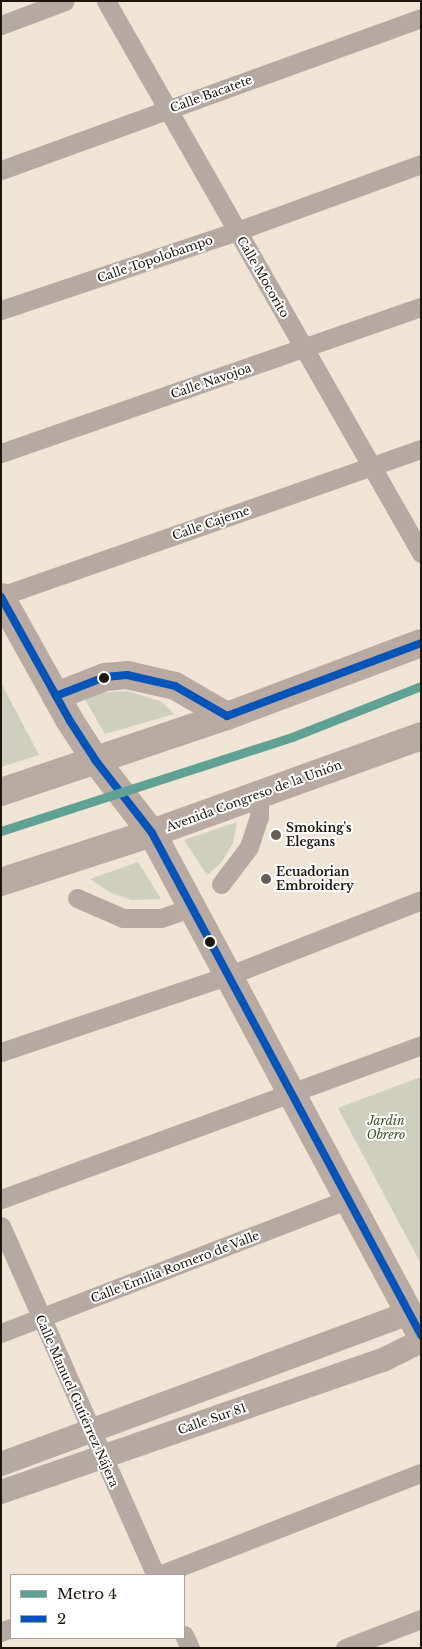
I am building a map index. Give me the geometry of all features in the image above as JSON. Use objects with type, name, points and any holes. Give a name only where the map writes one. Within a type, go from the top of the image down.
[{"type":"main road","points":[[1,597],[56,696],[96,761],[152,833],[230,975],[348,1199],[417,1320]]},
{"type":"main road","points":[[1,792],[227,716],[421,643]]},
{"type":"main road","points":[[56,696],[104,677],[134,676],[175,686],[227,716]]},
{"type":"main road","name":"Avenida Congreso de la Unión","points":[[1,882],[152,833],[421,736]]},
{"type":"street","points":[[1,25],[65,1]]},
{"type":"street","name":"Calle Mocorito","points":[[106,1],[421,553]]},
{"type":"street","name":"Calle Bacatete","points":[[1,170],[421,18]]},
{"type":"street","name":"Calle Topolobampo","points":[[1,310],[237,231],[421,164]]},
{"type":"street","name":"Calle Navojoa","points":[[1,453],[421,308]]},
{"type":"street","name":"Calle Cajeme","points":[[1,597],[372,467],[421,448]]},
{"type":"street","points":[[221,884],[249,847],[259,817],[259,794]]},
{"type":"street","points":[[76,898],[123,918],[161,918],[193,907]]},
{"type":"street","points":[[1,1052],[230,975],[421,900]]},
{"type":"street","points":[[1,1199],[293,1094],[421,1045]]},
{"type":"street","name":"Calle Emilia Romero de Valle","points":[[1,1333],[348,1199]]},
{"type":"street","name":"Calle Manuel Gutiérrez Nájera","points":[[1,1226],[92,1432],[101,1457],[158,1574]]},
{"type":"street","points":[[1,1464],[417,1320]]},
{"type":"street","name":"Calle Sur 81","points":[[1,1492],[383,1360],[421,1342]]},
{"type":"street","points":[[161,1574],[421,1473]]},
{"type":"street","points":[[345,1648],[421,1619]]},
{"type":"green space","points":[[1,683],[39,755],[1,767]]},
{"type":"green space","points":[[128,691],[162,702],[174,714],[105,734],[82,694]]},
{"type":"green space","points":[[237,822],[233,843],[221,863],[207,875],[184,840]]},
{"type":"green space","points":[[138,862],[161,899],[132,900],[111,893],[90,879]]},
{"type":"green space","name":"Jardin Obrero","points":[[421,1077],[421,1264],[338,1108]]},
{"type":"metro line","name":"4","points":[[1,831],[292,737],[421,686]]},
{"type":"transit line","name":"2","points":[[1,597],[70,721],[96,761],[152,833],[421,1335]]},
{"type":"transit line","name":"2","points":[[56,696],[105,677],[127,675],[175,686],[227,716],[421,643]]},
{"type":"place","name":"Smoking's Elegans","points":[[276,835]]},
{"type":"place","name":"Ecuadorian Embroidery","points":[[266,879]]}]
